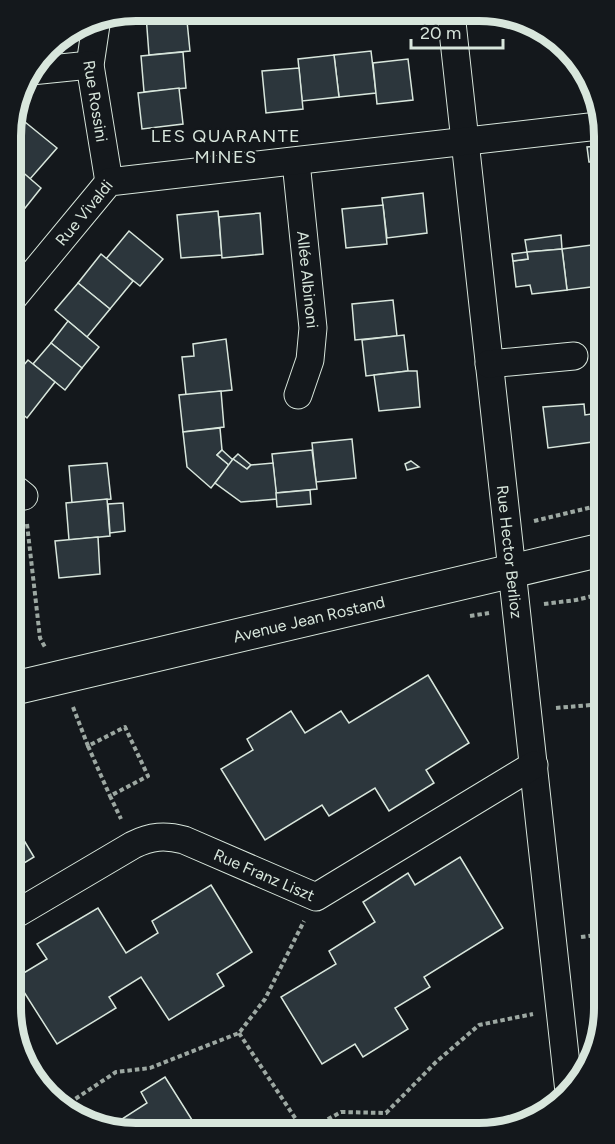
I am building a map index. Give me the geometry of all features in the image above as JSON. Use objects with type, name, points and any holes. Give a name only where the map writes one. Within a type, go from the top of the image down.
[{"type":"street","name":"Rue Hector Berlioz","points":[[452,21],[568,1081]]},
{"type":"street","name":"Rue Rossini","points":[[95,29],[90,65],[109,182]]},
{"type":"street","points":[[42,70],[90,65]]},
{"type":"street","name":"Rue Vivaldi","points":[[21,288],[109,182],[594,126]]},
{"type":"street","name":"Allée Albinoni","points":[[296,162],[313,328],[310,360],[298,395]]},
{"type":"street","points":[[489,364],[574,356]]},
{"type":"street","name":"Avenue Jean Rostand","points":[[21,688],[67,690],[513,571],[594,552]]},
{"type":"street","name":"Rue Franz Liszt","points":[[21,911],[133,845],[153,837],[173,837],[316,897],[534,765]]},
{"type":"path","points":[[21,506],[40,638],[67,690],[88,746],[133,845]]},
{"type":"path","points":[[508,528],[594,507]]},
{"type":"path","points":[[528,711],[594,705]]},
{"type":"path","points":[[88,746],[125,727],[148,776],[110,796]]},
{"type":"path","points":[[70,1102],[116,1072],[150,1068],[239,1033],[265,999],[316,897]]},
{"type":"path","points":[[321,1123],[341,1112],[386,1113],[436,1062],[479,1025],[560,1008]]},
{"type":"path","points":[[239,1033],[298,1123]]},
{"type":"building","points":[[146,21],[187,21],[190,51],[149,55]]},
{"type":"building","points":[[371,51],[376,93],[339,97],[334,55]]},
{"type":"building","points":[[183,52],[186,88],[144,92],[141,56]]},
{"type":"building","points":[[334,55],[339,97],[302,101],[298,59]]},
{"type":"building","points":[[408,59],[413,100],[377,104],[373,63]]},
{"type":"building","points":[[299,68],[303,109],[266,113],[262,71]]},
{"type":"building","points":[[179,88],[183,124],[142,129],[138,93]]},
{"type":"building","points":[[25,122],[57,148],[30,179],[21,171],[22,126]]},
{"type":"building","points":[[594,146],[594,162],[589,162],[587,147]]},
{"type":"building","points":[[21,171],[41,188],[21,213]]},
{"type":"building","points":[[423,193],[427,233],[387,238],[382,198]]},
{"type":"building","points":[[383,205],[387,244],[346,248],[342,209]]},
{"type":"building","points":[[218,211],[222,255],[181,258],[177,215]]},
{"type":"building","points":[[260,213],[263,254],[222,258],[219,217]]},
{"type":"building","points":[[129,231],[163,259],[140,286],[106,259]]},
{"type":"building","points":[[561,235],[562,249],[527,252],[525,240]]},
{"type":"building","points":[[594,245],[594,287],[567,290],[562,249]]},
{"type":"building","points":[[562,249],[567,290],[532,294],[530,285],[516,287],[513,261],[528,259],[527,252]]},
{"type":"building","points":[[527,252],[528,259],[513,261],[512,254]]},
{"type":"building","points":[[101,254],[133,281],[110,309],[78,283]]},
{"type":"building","points":[[78,283],[110,309],[87,337],[55,310]]},
{"type":"building","points":[[393,300],[397,336],[355,340],[352,304]]},
{"type":"building","points":[[68,321],[99,347],[82,368],[51,343]]},
{"type":"building","points":[[404,335],[408,371],[366,376],[362,340]]},
{"type":"building","points":[[226,339],[232,390],[186,395],[182,357],[194,356],[193,344]]},
{"type":"building","points":[[51,343],[82,368],[65,390],[33,364]]},
{"type":"building","points":[[28,360],[55,382],[27,418],[21,413],[21,368]]},
{"type":"building","points":[[417,371],[420,407],[379,411],[374,375]]},
{"type":"building","points":[[221,391],[224,427],[183,432],[179,395]]},
{"type":"building","points":[[584,404],[585,415],[594,414],[594,442],[548,448],[543,407]]},
{"type":"building","points":[[220,428],[222,450],[217,455],[229,465],[211,488],[187,467],[183,432]]},
{"type":"building","points":[[352,439],[356,478],[316,482],[312,443]]},
{"type":"building","points":[[222,450],[233,460],[229,465],[217,455]]},
{"type":"building","points":[[312,450],[317,489],[276,493],[272,454]]},
{"type":"building","points":[[238,454],[251,465],[247,469],[233,459]]},
{"type":"building","points":[[233,459],[247,469],[251,465],[273,463],[277,499],[241,502],[215,483]]},
{"type":"building","points":[[411,461],[419,467],[407,470],[405,464]]},
{"type":"building","points":[[107,463],[111,499],[72,503],[69,466]]},
{"type":"building","points":[[310,490],[311,504],[277,507],[276,493]]},
{"type":"building","points":[[107,499],[110,536],[69,540],[66,503]]},
{"type":"building","points":[[123,503],[125,531],[110,533],[108,504]]},
{"type":"building","points":[[98,537],[100,574],[59,578],[55,541]]},
{"type":"building","points":[[428,675],[469,743],[426,770],[434,783],[389,811],[375,788],[329,816],[322,805],[265,840],[221,769],[253,750],[247,739],[291,711],[305,733],[341,711],[349,723]]},
{"type":"building","points":[[21,835],[34,857],[21,865]]},
{"type":"building","points":[[460,857],[503,928],[424,977],[430,987],[395,1008],[408,1029],[363,1057],[355,1044],[322,1064],[281,997],[336,964],[329,951],[375,922],[363,902],[408,873],[415,885]]},
{"type":"building","points":[[211,885],[252,952],[217,974],[224,986],[169,1020],[141,977],[109,997],[116,1008],[57,1044],[21,987],[21,975],[47,959],[37,944],[98,908],[126,953],[158,933],[152,921]]},
{"type":"building","points":[[165,1077],[194,1123],[118,1121],[147,1103],[141,1092]]},
{"type":"district","name":"LES QUARANTE MINES","points":[[226,146]]}]
